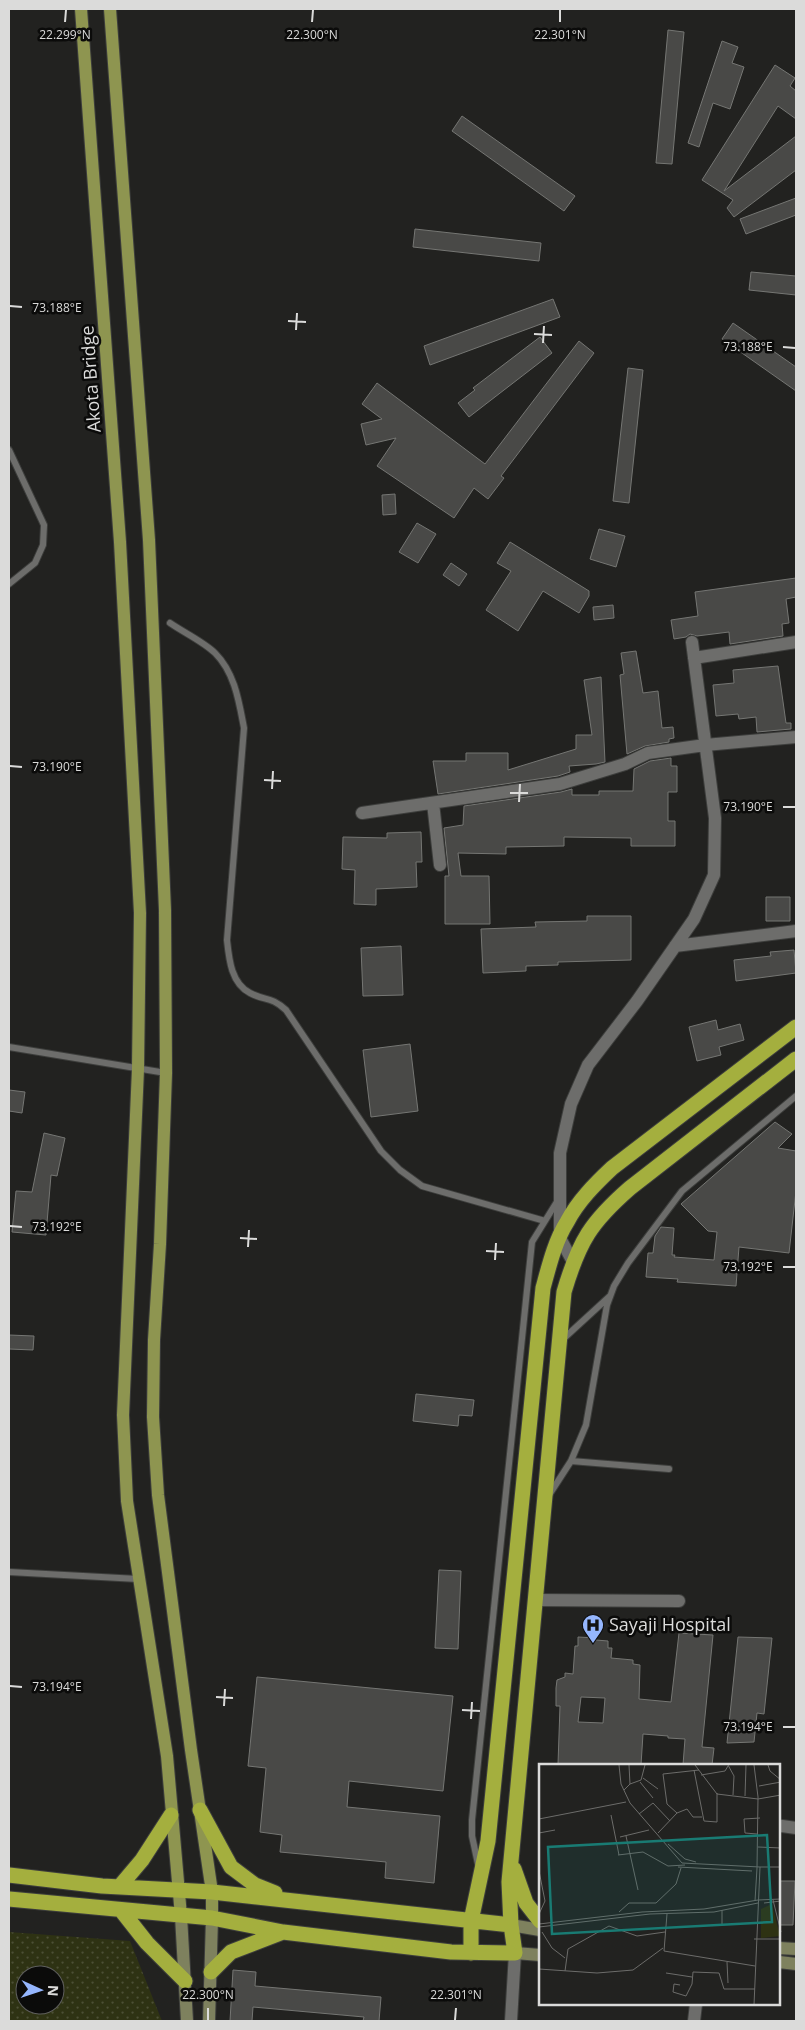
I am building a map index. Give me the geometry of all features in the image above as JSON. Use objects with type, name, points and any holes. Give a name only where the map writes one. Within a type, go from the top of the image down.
[{"type":"highway","points":[[471,1953],[471,1921],[488,1841],[543,1288],[551,1260],[566,1222],[590,1189],[612,1168],[796,1027]]},
{"type":"highway","points":[[9,1899],[212,1918],[283,1932],[452,1952],[515,1954],[511,1925],[509,1882],[564,1292],[573,1262],[588,1231],[606,1209],[630,1188],[796,1059]]},
{"type":"highway","points":[[200,1810],[231,1867],[255,1885],[296,1900]]},
{"type":"highway","points":[[120,1886],[142,1860],[171,1815]]},
{"type":"highway","points":[[512,1850],[515,1873],[520,1889],[526,1903],[539,1920]]},
{"type":"highway","points":[[9,1875],[296,1900],[511,1925]]},
{"type":"highway","points":[[121,1910],[147,1943],[185,1981]]},
{"type":"highway","points":[[210,1972],[231,1952],[283,1932]]},
{"type":"main road","name":"Akota Bridge","points":[[81,9],[120,532],[140,913],[138,1069],[123,1415],[128,1501],[138,1579],[167,1756],[181,1916]]},
{"type":"main road","points":[[110,9],[148,530],[165,901],[166,1072],[160,1244],[154,1340],[153,1417],[159,1504],[212,1892],[212,1918]]},
{"type":"street","points":[[573,1262],[560,1238],[560,1153],[571,1104],[588,1066],[694,919],[714,875],[715,818],[692,642]]},
{"type":"street","points":[[694,658],[796,642]]},
{"type":"street","points":[[362,813],[560,784],[625,764],[648,753],[705,745],[796,737]]},
{"type":"street","points":[[433,802],[440,865]]},
{"type":"street","points":[[675,946],[796,931]]},
{"type":"street","points":[[535,1600],[679,1601]]},
{"type":"street","points":[[782,1826],[796,1828]]},
{"type":"street","points":[[181,1916],[188,2021]]},
{"type":"street","points":[[209,2021],[212,1918]]},
{"type":"street","points":[[511,1925],[539,1930]]},
{"type":"street","points":[[780,1948],[796,1949]]},
{"type":"street","points":[[511,2021],[515,1954],[539,1955]]},
{"type":"street","points":[[780,1962],[796,1964]]},
{"type":"street","points":[[694,2021],[696,2005]]},
{"type":"lane","points":[[9,450],[44,525],[44,538],[35,564],[9,584]]},
{"type":"lane","points":[[170,624],[214,652],[226,666],[238,694],[244,728],[227,940],[229,960],[234,976],[250,993],[276,1001],[286,1010],[381,1151],[400,1170],[422,1186],[545,1221]]},
{"type":"lane","points":[[9,1047],[166,1072]]},
{"type":"lane","points":[[544,1502],[571,1460],[586,1425],[607,1305],[614,1286],[628,1263],[682,1191],[796,1096]]},
{"type":"lane","points":[[480,1875],[472,1836],[472,1820],[532,1242],[560,1196]]},
{"type":"lane","points":[[559,1342],[610,1295]]},
{"type":"lane","points":[[571,1460],[669,1469]]},
{"type":"lane","points":[[9,1572],[138,1579]]},
{"type":"green space","points":[[9,1932],[130,1941],[162,2021],[9,2021]]},
{"type":"building","points":[[668,30],[684,32],[672,164],[656,163]]},
{"type":"building","points":[[722,41],[738,47],[732,63],[744,67],[730,109],[713,103],[699,147],[688,143]]},
{"type":"building","points":[[775,65],[795,78],[790,86],[796,91],[796,119],[778,106],[724,191],[796,136],[796,170],[734,217],[727,208],[733,200],[702,180]]},
{"type":"building","points":[[462,116],[575,196],[564,211],[452,131]]},
{"type":"building","points":[[796,198],[796,215],[746,234],[740,219]]},
{"type":"building","points":[[415,229],[541,243],[539,261],[413,247]]},
{"type":"building","points":[[751,272],[796,276],[796,295],[749,290]]},
{"type":"building","points":[[553,299],[560,317],[430,365],[424,346]]},
{"type":"building","points":[[733,323],[796,367],[796,391],[722,339]]},
{"type":"building","points":[[540,337],[552,353],[469,417],[458,403],[475,390],[473,388]]},
{"type":"building","points":[[579,341],[594,353],[501,476],[504,478],[488,499],[474,488],[454,518],[377,466],[396,438],[366,445],[361,424],[382,419],[362,404],[377,383],[485,464]]},
{"type":"building","points":[[628,368],[643,370],[629,503],[613,501]]},
{"type":"building","points":[[395,494],[396,514],[383,515],[382,495]]},
{"type":"building","points":[[417,523],[436,534],[418,563],[399,552]]},
{"type":"building","points":[[599,529],[625,536],[616,567],[590,559]]},
{"type":"building","points":[[510,542],[589,591],[589,596],[579,613],[543,591],[518,631],[486,610],[511,571],[497,563]]},
{"type":"building","points":[[451,563],[467,574],[459,586],[443,575]]},
{"type":"building","points":[[796,578],[796,597],[786,599],[789,623],[782,624],[783,636],[730,644],[729,632],[697,636],[690,634],[686,637],[674,639],[671,620],[698,616],[695,592]]},
{"type":"building","points":[[613,605],[614,618],[594,620],[593,607]]},
{"type":"building","points":[[636,651],[643,693],[658,691],[662,728],[673,727],[674,738],[669,739],[669,742],[645,746],[627,754],[620,675],[624,674],[621,653]]},
{"type":"building","points":[[778,666],[786,723],[791,723],[791,729],[757,732],[756,717],[739,719],[738,714],[716,716],[713,685],[734,683],[733,670]]},
{"type":"building","points":[[601,677],[605,762],[569,766],[570,772],[558,776],[438,794],[433,761],[466,761],[466,753],[508,753],[508,770],[576,749],[576,735],[592,735],[584,680]]},
{"type":"building","points":[[671,758],[671,766],[677,766],[677,792],[668,792],[668,821],[675,821],[675,846],[631,846],[631,838],[564,837],[564,846],[506,847],[506,854],[458,853],[461,876],[489,876],[490,924],[445,924],[445,876],[449,876],[444,828],[463,825],[464,806],[572,789],[572,795],[599,795],[599,791],[633,791],[634,769],[650,761]]},
{"type":"building","points":[[421,832],[422,862],[416,862],[417,887],[376,889],[376,905],[354,904],[355,870],[342,869],[343,837],[387,838],[387,833]]},
{"type":"building","points":[[766,897],[790,897],[790,921],[766,921]]},
{"type":"building","points":[[587,916],[631,916],[631,960],[558,962],[558,965],[526,966],[526,971],[483,973],[481,929],[536,927],[535,922],[587,921]]},
{"type":"building","points":[[401,946],[403,995],[363,996],[361,948]]},
{"type":"building","points":[[794,950],[796,973],[736,981],[734,960],[771,956],[770,952]]},
{"type":"building","points":[[716,1020],[718,1030],[740,1024],[744,1040],[719,1047],[721,1055],[697,1061],[689,1027]]},
{"type":"building","points":[[410,1044],[418,1111],[371,1117],[363,1050]]},
{"type":"building","points":[[9,1090],[25,1092],[22,1113],[9,1111]]},
{"type":"building","points":[[775,1122],[792,1134],[778,1148],[796,1151],[796,1191],[789,1253],[739,1247],[736,1286],[677,1282],[678,1279],[646,1277],[648,1253],[653,1253],[655,1236],[661,1227],[674,1228],[672,1255],[675,1255],[674,1257],[714,1260],[717,1232],[708,1231],[681,1204]]},
{"type":"building","points":[[44,1133],[65,1138],[57,1176],[51,1175],[46,1235],[12,1232],[16,1191],[32,1192]]},
{"type":"building","points":[[9,1335],[34,1336],[33,1350],[9,1349]]},
{"type":"building","points":[[416,1394],[474,1400],[472,1416],[459,1415],[458,1426],[413,1421]]},
{"type":"building","points":[[439,1570],[461,1571],[458,1649],[435,1648]]},
{"type":"building","points":[[679,1633],[713,1635],[702,1747],[714,1748],[712,1764],[683,1764],[685,1739],[643,1734],[641,1764],[558,1764],[560,1706],[556,1706],[557,1680],[565,1677],[565,1673],[573,1674],[575,1646],[578,1646],[578,1637],[608,1641],[608,1648],[612,1648],[611,1658],[633,1660],[633,1664],[640,1665],[639,1699],[671,1702]],"holes":[[[581,1697],[605,1698],[603,1723],[578,1722]]]},
{"type":"building","points":[[738,1637],[772,1638],[764,1714],[757,1713],[754,1742],[727,1743]]},
{"type":"building","points":[[257,1677],[453,1696],[443,1791],[349,1781],[347,1807],[440,1816],[434,1883],[385,1878],[386,1862],[280,1852],[282,1835],[260,1832],[266,1768],[248,1766]]},
{"type":"building","points":[[780,1881],[795,1881],[793,1925],[780,1925]]},
{"type":"building","points":[[233,1970],[256,1972],[255,1986],[381,1997],[379,2021],[363,2021],[364,2017],[253,2007],[252,2021],[230,2021]]},
{"type":"place","name":"Sayaji Hospital","points":[[593,1644]]}]
